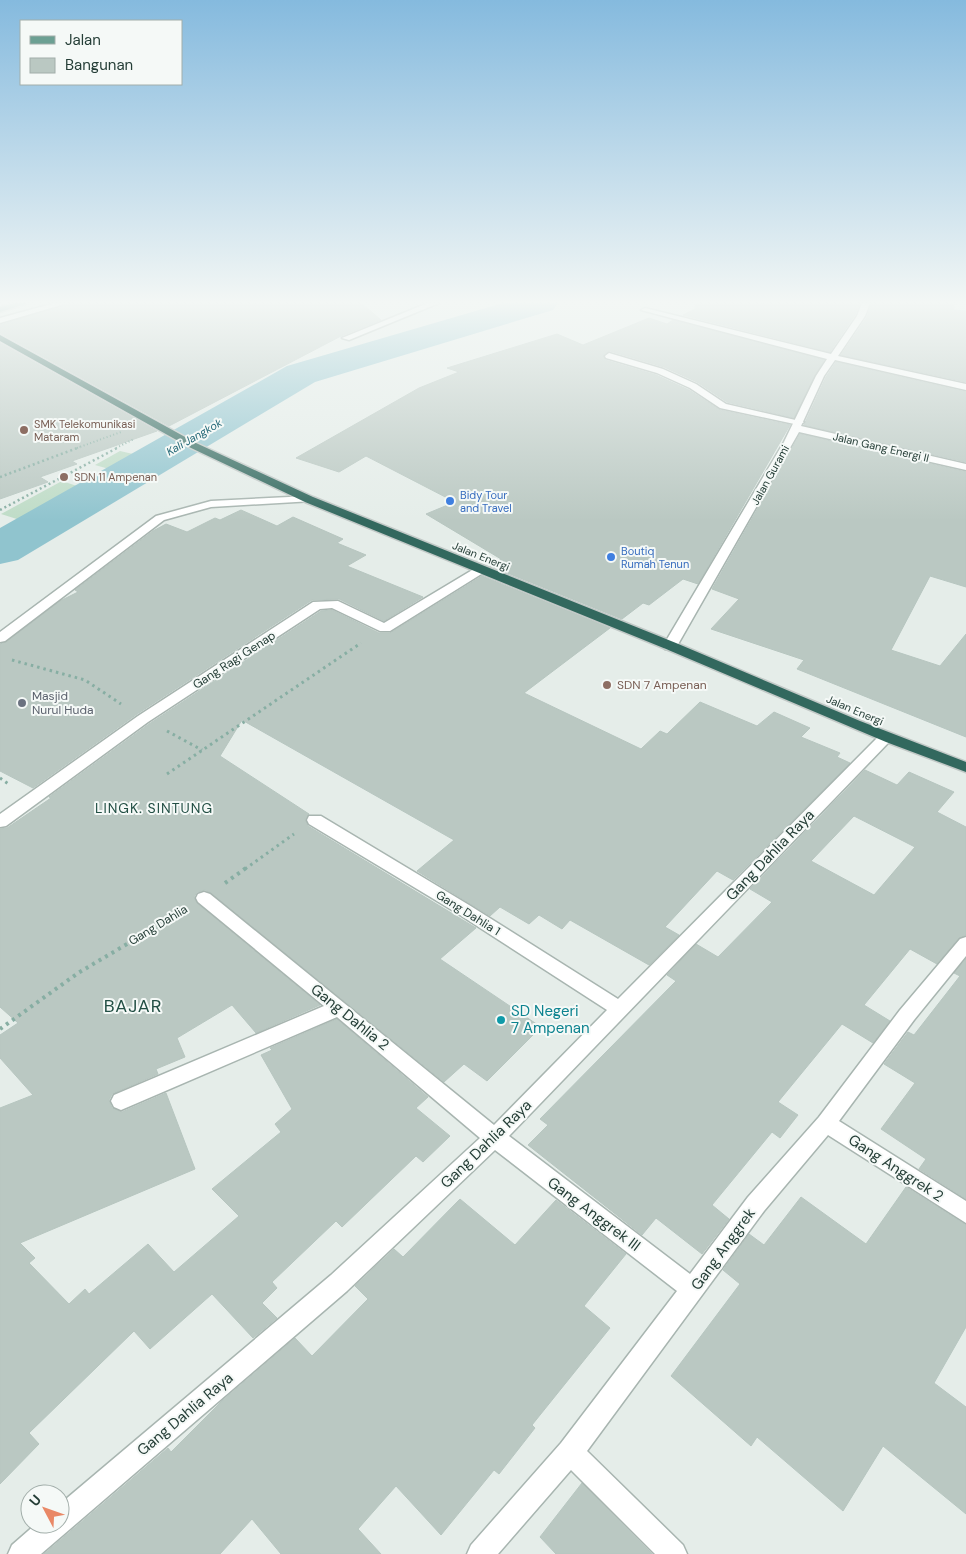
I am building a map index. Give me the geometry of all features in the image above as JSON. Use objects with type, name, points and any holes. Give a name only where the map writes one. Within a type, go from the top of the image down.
[{"type":"highway","name":"Jalan Energi","points":[[67,376],[149,422],[256,476],[479,570],[670,646],[885,738],[966,767]]},
{"type":"street","name":"Jalan Gang Energi II","points":[[670,376],[693,386],[719,409],[797,425],[966,467]]},
{"type":"street","name":"Jalan Gurami","points":[[670,646],[797,425],[820,376]]},
{"type":"street","points":[[914,376],[966,387]]},
{"type":"street","points":[[0,638],[160,518],[211,504],[309,499]]},
{"type":"street","points":[[385,628],[479,570]]},
{"type":"street","name":"Gang Ragi Genap","points":[[0,822],[143,719],[317,606],[334,604],[385,628]]},
{"type":"street","name":"Gang Dahlia Raya","points":[[70,1512],[339,1283],[494,1138],[885,738]]},
{"type":"street","name":"Gang Dahlia 1","points":[[315,820],[463,909],[620,1009]]},
{"type":"street","name":"Gang Dahlia 2","points":[[204,898],[494,1138]]},
{"type":"street","name":"Gang Anggrek","points":[[480,1554],[570,1452],[756,1204],[826,1123],[907,1015],[963,954]]},
{"type":"street","points":[[121,1101],[339,1008]]},
{"type":"street","name":"Gang Anggrek 2","points":[[826,1123],[966,1213]]},
{"type":"street","name":"Gang Anggrek III","points":[[494,1138],[693,1290]]},
{"type":"street","points":[[570,1452],[674,1554]]},
{"type":"street","points":[[21,1554],[44,1534]]},
{"type":"path","points":[[0,477],[149,422]]},
{"type":"path","points":[[0,510],[126,444],[137,437],[132,428]]},
{"type":"path","points":[[167,774],[294,686],[385,628]]},
{"type":"path","points":[[8,658],[85,680],[143,719],[202,750]]},
{"type":"path","name":"Gang Dahlia","points":[[0,1030],[78,973],[204,898],[315,820]]},
{"type":"green space","points":[[120,451],[133,454],[109,469],[95,465]]},
{"type":"green space","points":[[62,481],[80,487],[20,520],[1,514]]},
{"type":"building","points":[[0,376],[58,376],[157,431],[72,461],[77,464],[40,477],[48,482],[0,499]]},
{"type":"building","points":[[77,376],[265,376],[169,426]]},
{"type":"building","points":[[450,376],[657,376],[689,390],[720,410],[790,425],[698,584],[683,579],[649,605],[643,603],[622,619],[490,566],[501,559],[426,514],[455,502],[366,456],[339,472],[296,458],[419,388]]},
{"type":"building","points":[[683,376],[816,376],[794,418],[727,402],[697,382]]},
{"type":"building","points":[[895,376],[966,392],[966,462],[804,425],[826,377]]},
{"type":"building","points":[[936,376],[966,376],[966,382]]},
{"type":"building","points":[[800,434],[966,472],[966,587],[930,576],[891,650],[940,666],[966,634],[966,737],[797,669],[804,660],[711,629],[739,599],[712,589]]},
{"type":"building","points":[[241,510],[277,526],[293,517],[343,539],[337,543],[366,555],[347,566],[423,597],[384,621],[339,599],[312,600],[137,714],[33,788],[0,771],[0,644],[6,642],[60,601],[78,592],[75,590],[153,531],[166,524],[187,532],[215,518],[220,520]]},
{"type":"building","points":[[482,576],[610,628],[524,693],[641,749],[660,731],[667,734],[700,702],[757,726],[774,712],[810,728],[801,737],[840,753],[837,757],[850,763],[733,880],[717,871],[665,927],[679,935],[649,965],[570,920],[562,929],[539,915],[529,924],[500,907],[490,916],[417,871],[454,840],[242,720],[220,756],[309,814],[305,819],[308,826],[476,928],[440,959],[541,1027],[487,1081],[464,1064],[444,1082],[211,893],[205,890],[197,892],[194,897],[197,903],[320,1005],[256,1033],[232,1005],[177,1038],[185,1057],[156,1069],[158,1074],[112,1094],[109,1100],[112,1108],[122,1112],[166,1093],[195,1169],[20,1243],[35,1258],[29,1263],[69,1304],[85,1289],[89,1294],[148,1244],[174,1272],[239,1216],[212,1189],[281,1132],[275,1124],[292,1109],[261,1055],[272,1050],[270,1048],[337,1019],[428,1097],[416,1108],[450,1136],[423,1162],[416,1156],[342,1227],[336,1221],[272,1282],[277,1288],[262,1303],[277,1318],[253,1338],[212,1294],[150,1349],[134,1331],[29,1433],[39,1444],[0,1484],[0,1108],[33,1095],[0,1058],[0,1035],[18,1023],[0,1007],[0,829],[7,828],[51,798],[49,797],[149,724],[321,611],[332,610],[379,633],[390,633]]},
{"type":"building","points":[[865,770],[897,785],[909,772],[954,792],[937,812],[966,827],[966,935],[959,938],[937,964],[910,949],[864,1005],[890,1021],[873,1043],[842,1024],[778,1102],[798,1115],[780,1138],[772,1132],[712,1205],[729,1219],[702,1254],[656,1218],[642,1235],[528,1145],[548,1125],[540,1119],[676,981],[667,975],[696,944],[718,957],[772,902],[750,889]],"holes":[[[854,816],[915,847],[874,895],[811,861]]]},
{"type":"building","points":[[966,959],[966,1199],[919,1169],[926,1159],[881,1129],[915,1083],[884,1064],[908,1032],[914,1035],[960,976],[954,973]]},
{"type":"building","points":[[906,1187],[966,1225],[966,1327],[934,1383],[966,1407],[966,1514],[883,1446],[843,1511],[757,1437],[751,1446],[671,1376],[740,1284],[723,1270],[749,1234],[764,1245],[801,1197],[866,1244]]},
{"type":"building","points":[[460,1199],[515,1245],[556,1200],[626,1254],[584,1306],[610,1328],[532,1425],[535,1428],[499,1474],[494,1470],[441,1535],[396,1486],[358,1529],[381,1554],[281,1554],[252,1519],[220,1554],[44,1554],[67,1534],[70,1534],[70,1532],[168,1448],[171,1452],[222,1401],[295,1338],[312,1356],[368,1299],[355,1286],[394,1249],[403,1257]]},
{"type":"building","points":[[582,1483],[652,1554],[556,1554],[540,1537]]},
{"type":"waterway","name":"Kali Jangkok","points":[[0,549],[298,376]]},
{"type":"place","name":"SMK Telekomunikasi Mataram","points":[[24,430]]},
{"type":"place","name":"SDN 11 Ampenan","points":[[64,477]]},
{"type":"place","name":"Bidy Tour and Travel","points":[[450,501]]},
{"type":"place","name":"Boutiq Rumah Tenun","points":[[611,557]]},
{"type":"place","name":"SDN 7 Ampenan","points":[[607,685]]},
{"type":"place","name":"Masjid Nurul Huda","points":[[22,703]]},
{"type":"place","name":"SD Negeri 7 Ampenan","points":[[501,1020]]},
{"type":"district","name":"LINGK. SINTUNG","points":[[154,808]]},
{"type":"district","name":"BAJAR","points":[[133,1006]]}]
